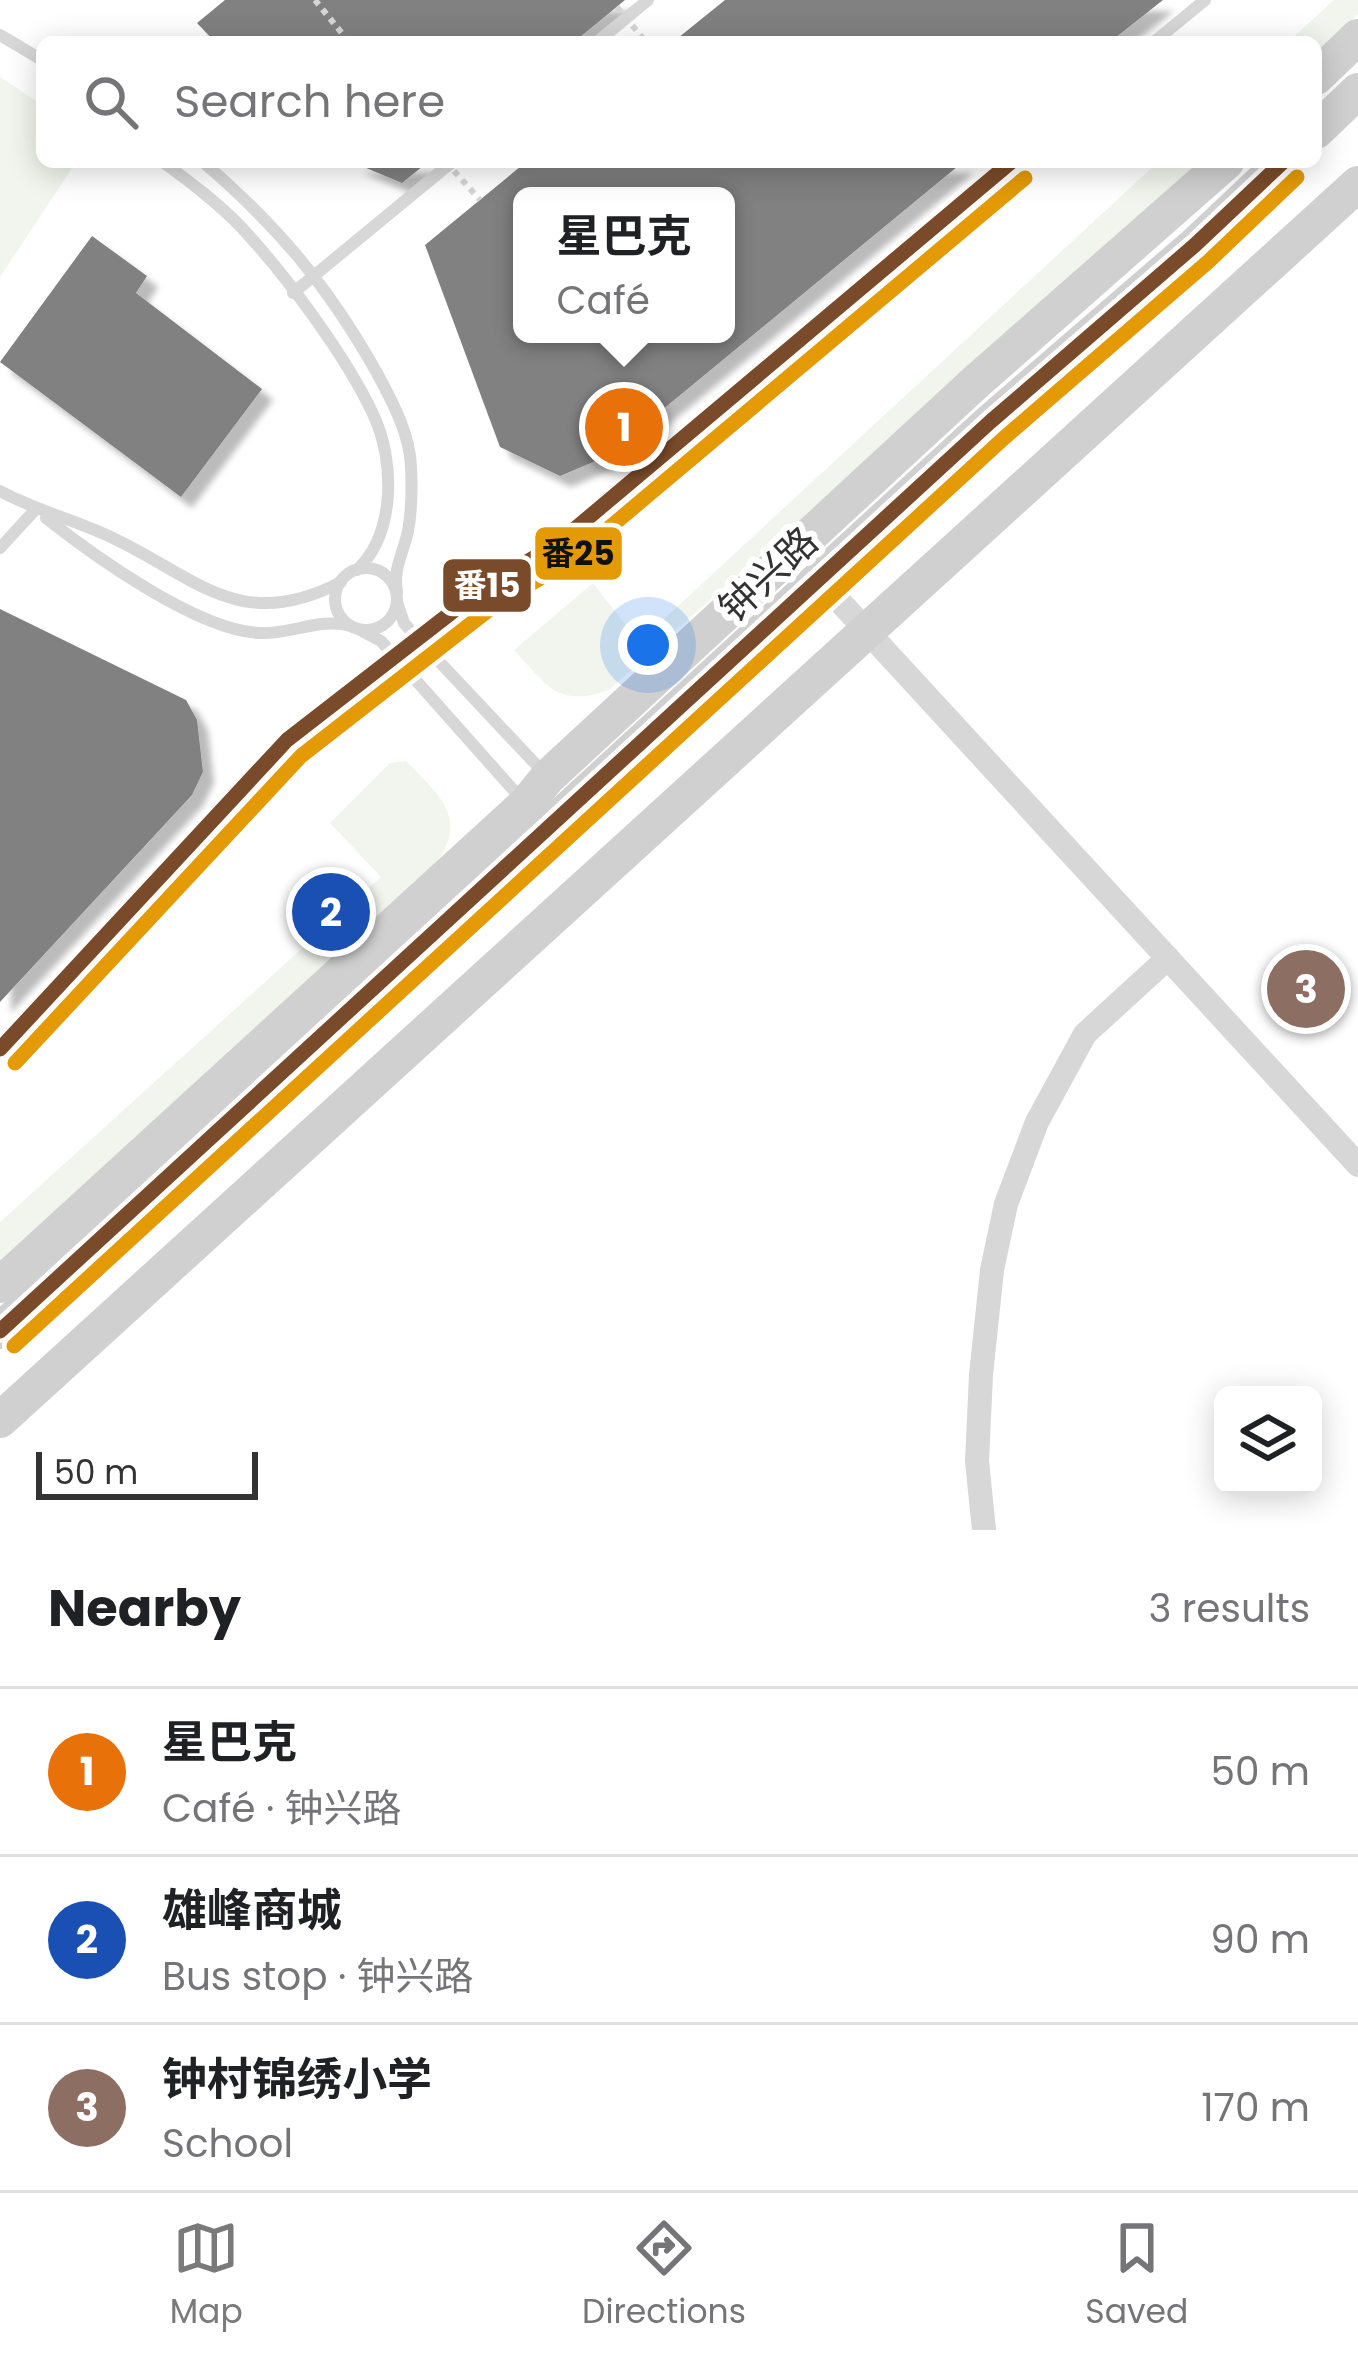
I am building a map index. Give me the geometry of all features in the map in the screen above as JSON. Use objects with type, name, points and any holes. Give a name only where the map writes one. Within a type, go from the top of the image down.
[{"type":"main road","points":[[1322,71],[1358,37]]},
{"type":"main road","points":[[1322,124],[1358,91]]},
{"type":"main road","name":"钟兴路","points":[[0,1286],[977,381],[1219,168]]},
{"type":"main road","name":"钟兴路","points":[[0,1331],[990,422],[1277,168]]},
{"type":"main road","points":[[0,1420],[1358,184]]},
{"type":"street","points":[[819,579],[1358,1165]]},
{"type":"street","points":[[984,1530],[977,1460],[981,1376],[992,1270],[1006,1204],[1037,1122],[1085,1034],[1168,958]]},
{"type":"lane","points":[[604,36],[648,0]]},
{"type":"lane","points":[[1161,36],[1205,0]]},
{"type":"lane","points":[[0,35],[36,58]]},
{"type":"lane","points":[[35,510],[104,533],[231,600],[260,604],[313,596],[357,570],[374,550],[388,498],[383,447],[374,416],[293,293],[240,226],[171,168]]},
{"type":"lane","points":[[0,490],[35,510],[108,567],[225,627],[268,633],[334,621],[356,628],[381,627],[394,612],[394,575],[410,518],[407,440],[382,382],[316,274],[254,207],[209,168]]},
{"type":"lane","points":[[293,293],[442,168]]},
{"type":"lane","points":[[0,1048],[287,740],[483,588],[557,544],[1004,168]]},
{"type":"lane","points":[[0,548],[35,510]]},
{"type":"lane","points":[[357,570],[377,570],[393,583],[404,623],[537,791]]},
{"type":"lane","points":[[341,582],[335,601],[343,620],[381,641],[537,791]]},
{"type":"path","points":[[315,0],[344,36]]},
{"type":"path","points":[[617,7],[641,36]]},
{"type":"path","points":[[454,168],[480,200]]},
{"type":"shaded area","points":[[1334,0],[1358,0],[1358,14],[1322,47],[1322,36],[1295,36]]},
{"type":"shaded area","points":[[0,77],[36,101],[36,168],[72,168],[0,277]]},
{"type":"shaded area","points":[[1152,168],[1193,168],[609,690],[576,696],[554,690],[514,650],[593,583],[639,642]]},
{"type":"shaded area","points":[[406,761],[439,796],[450,820],[446,847],[436,864],[0,1260],[0,1222],[381,877],[330,823],[390,763]]},
{"type":"building","points":[[225,0],[625,0],[581,36],[209,36],[197,23]]},
{"type":"building","points":[[725,0],[1163,0],[1118,36],[680,36]]},
{"type":"building","points":[[366,168],[421,168],[402,183]]},
{"type":"building","points":[[519,168],[956,168],[605,457],[560,476],[500,447],[425,245]]},
{"type":"building","points":[[92,236],[147,276],[136,293],[262,389],[181,497],[0,362]]},
{"type":"building","points":[[0,609],[186,700],[197,720],[203,772],[192,795],[0,1002]]},
{"type":"transit line","name":"番15","points":[[0,1049],[287,740],[483,588],[557,544],[1004,168]]},
{"type":"transit line","name":"番15","points":[[0,1331],[990,422],[1277,168]]},
{"type":"transit line","name":"番25","points":[[14,1346],[1004,438],[1209,261],[1297,177]]},
{"type":"transit line","name":"番25","points":[[15,1063],[301,756],[495,605],[571,560],[1025,178]]},
{"type":"place","name":"星巴克","points":[[624,427]]},
{"type":"place","name":"雄峰商城","points":[[331,912]]},
{"type":"place","name":"钟村锦绣小学","points":[[1306,989]]}]
